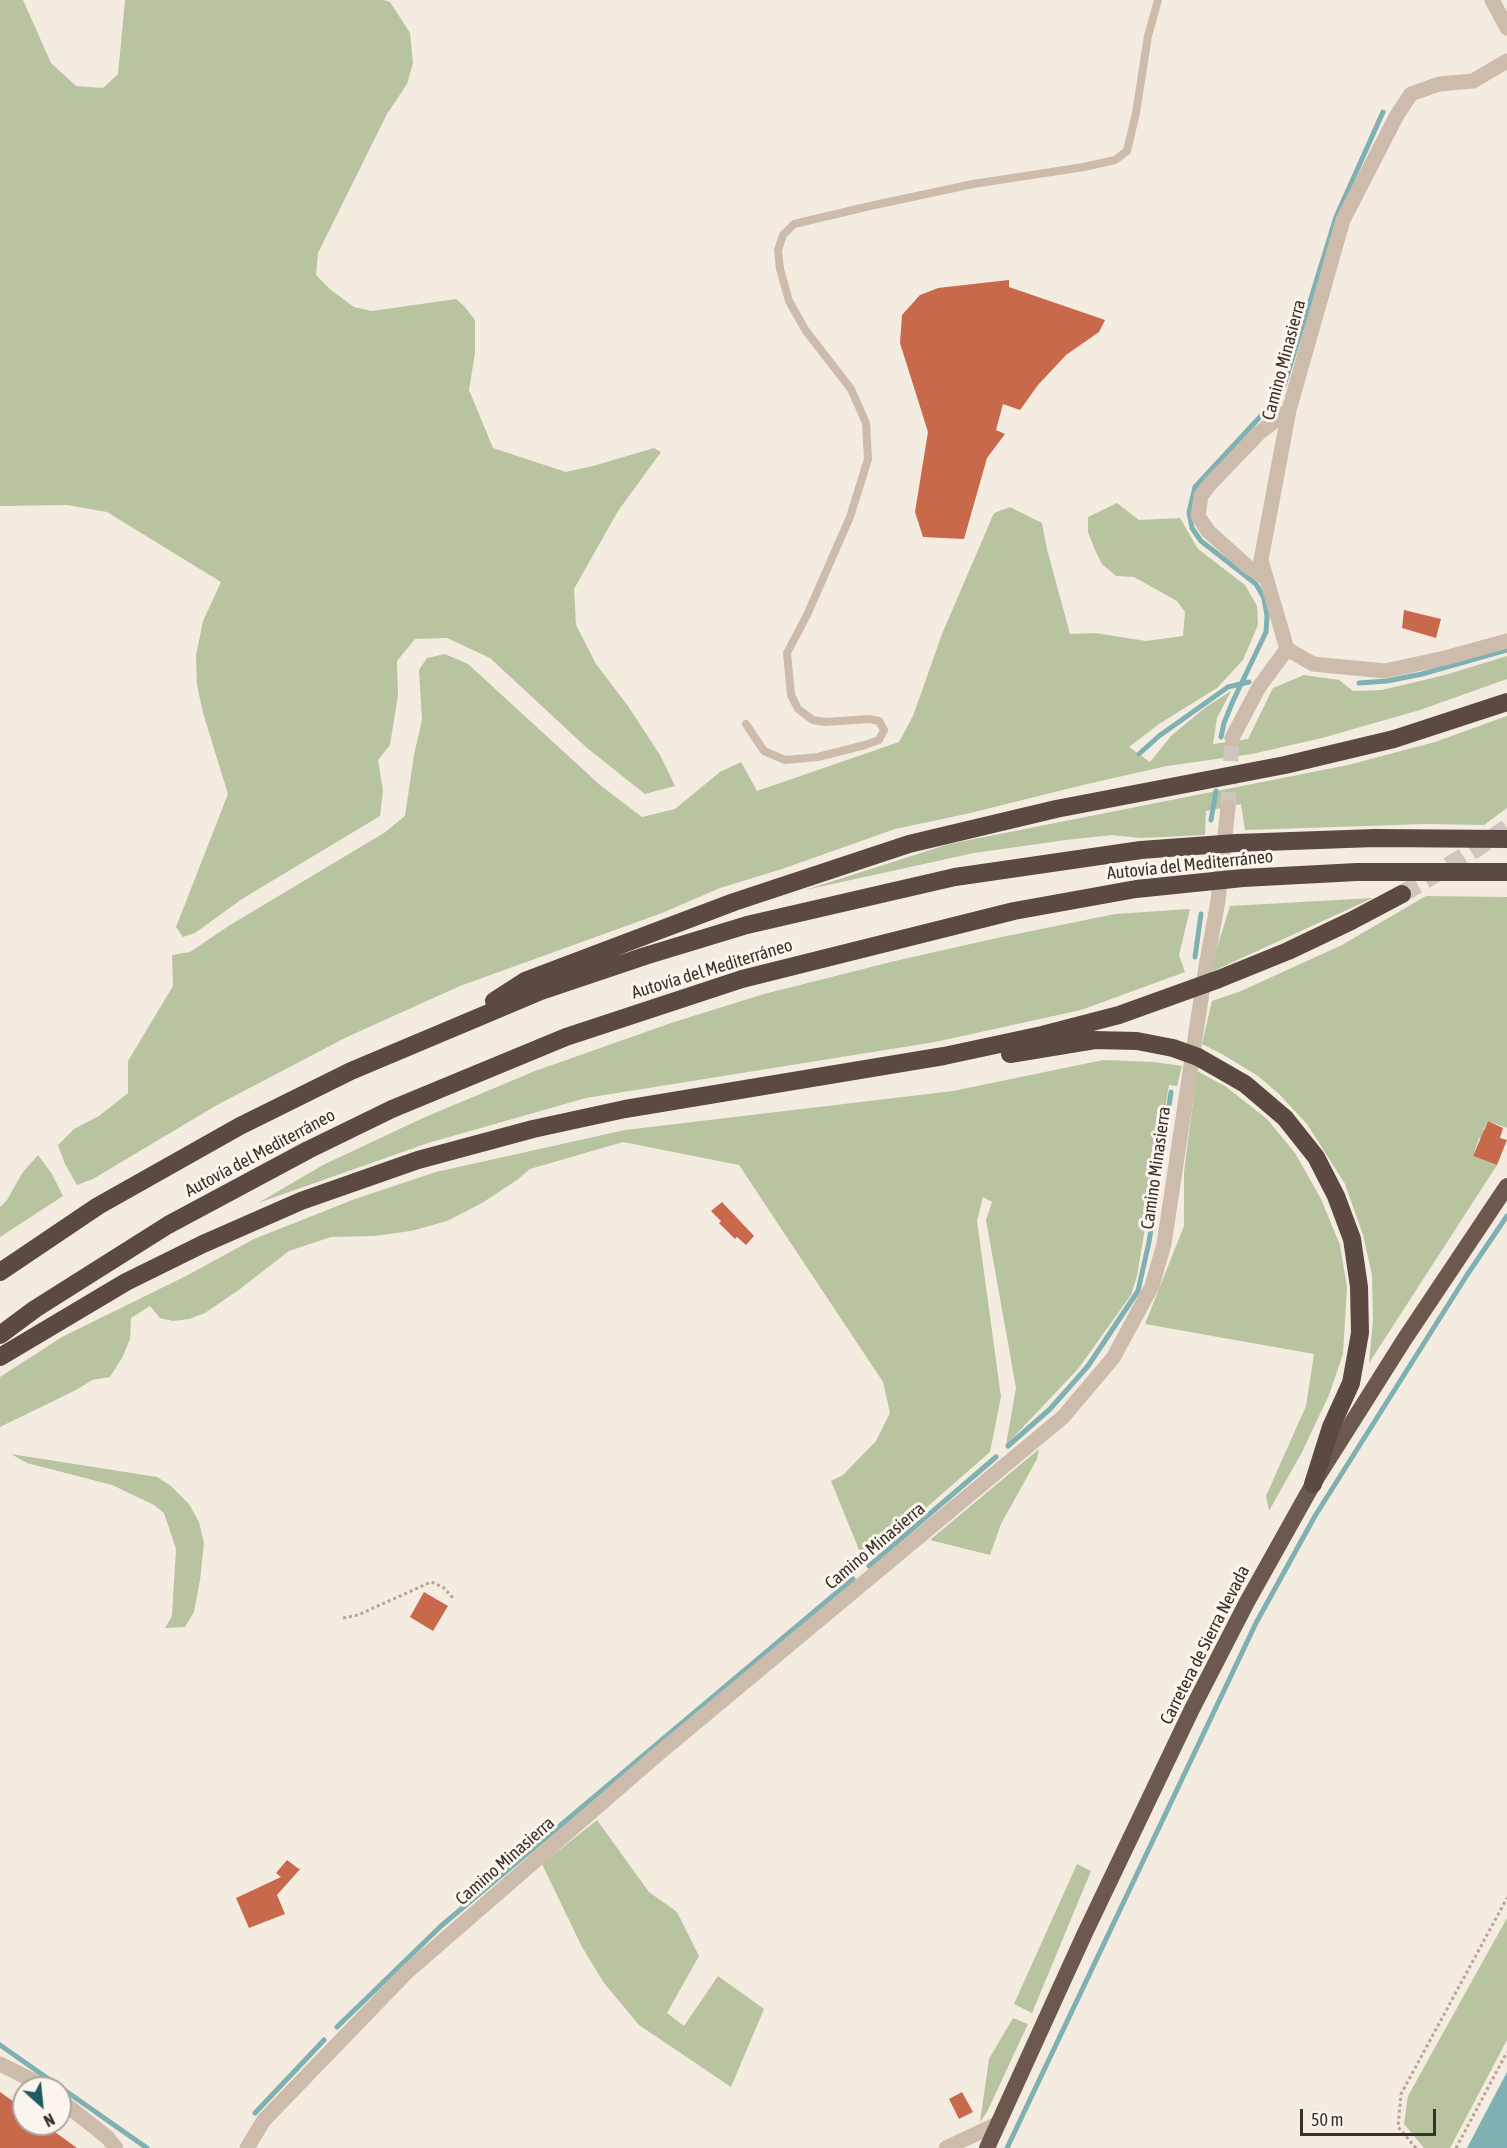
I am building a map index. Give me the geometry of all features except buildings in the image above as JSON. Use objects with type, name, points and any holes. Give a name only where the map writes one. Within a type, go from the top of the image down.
[{"type":"highway","points":[[454,1026],[525,981],[734,902],[909,844],[1056,809],[1296,763],[1394,739],[1507,702]]},
{"type":"highway","name":"Autovía del Mediterráneo","points":[[0,1272],[98,1206],[240,1126],[351,1071],[541,991],[747,925],[955,877],[1141,850],[1236,843],[1375,838],[1507,839]]},
{"type":"highway","name":"Autovía del Mediterráneo","points":[[0,1335],[35,1309],[168,1225],[308,1150],[392,1109],[555,1042],[753,976],[1014,910],[1136,889],[1243,878],[1357,872],[1507,872]]},
{"type":"highway","points":[[0,1357],[126,1282],[203,1244],[300,1201],[418,1160],[532,1129],[625,1109],[944,1056],[1042,1035],[1119,1015],[1185,992],[1288,951],[1402,894]]},
{"type":"highway","points":[[944,1056],[988,1058],[1095,1040],[1137,1041],[1173,1048],[1198,1057],[1245,1084],[1285,1118],[1316,1157],[1336,1196],[1352,1239],[1359,1287],[1360,1333],[1352,1383],[1331,1427],[1313,1484]]},
{"type":"highway","name":"Carretera de Sierra Nevada","points":[[987,2148],[1084,1933],[1192,1709],[1247,1602],[1313,1484],[1404,1340],[1507,1186]]},
{"type":"street","points":[[1492,0],[1507,28]]},
{"type":"street","name":"Camino Minasierra","points":[[1287,649],[1261,560],[1289,410],[1343,220],[1397,115],[1411,94],[1439,84],[1473,81],[1507,62]]},
{"type":"street","points":[[1266,578],[1247,566],[1208,531],[1198,516],[1201,496],[1210,484],[1259,433],[1289,410]]},
{"type":"street","points":[[1233,738],[1259,687],[1287,649],[1313,664],[1385,671],[1446,658],[1507,641]]},
{"type":"street","name":"Camino Minasierra","points":[[247,2148],[264,2120],[407,1972],[675,1739],[1063,1417],[1113,1358],[1152,1286],[1164,1244],[1218,901],[1228,807]]},
{"type":"street","points":[[0,2064],[25,2076]]},
{"type":"street","points":[[72,2109],[107,2137],[116,2148]]},
{"type":"street","points":[[946,2148],[999,2123]]},
{"type":"lane","points":[[746,724],[764,751],[785,760],[818,757],[865,745],[879,740],[884,730],[879,722],[869,719],[825,722],[813,720],[798,709],[791,695],[787,653],[807,615],[850,517],[868,459],[866,423],[851,389],[806,331],[789,301],[780,269],[778,250],[783,235],[794,224],[870,206],[973,184],[1115,160],[1127,151],[1136,113],[1148,36],[1158,0]]},
{"type":"path","points":[[343,1618],[358,1615],[431,1582],[443,1587],[453,1598]]},
{"type":"path","points":[[1416,2148],[1398,2127],[1401,2094],[1507,1898]]},
{"type":"path","points":[[1456,2148],[1507,2052]]},
{"type":"green space","points":[[0,0],[23,0],[51,63],[76,86],[103,88],[118,74],[125,0],[383,0],[390,2],[410,33],[413,63],[407,84],[387,114],[318,253],[316,275],[331,290],[354,307],[372,311],[456,299],[464,306],[475,320],[475,353],[469,390],[493,448],[566,472],[654,448],[661,452],[618,511],[574,589],[576,625],[596,664],[628,706],[660,755],[675,786],[645,794],[587,748],[490,658],[447,638],[415,639],[397,661],[398,695],[390,745],[378,760],[383,790],[380,816],[242,899],[195,933],[183,937],[176,927],[228,794],[203,713],[197,685],[196,655],[203,621],[221,582],[107,512],[67,505],[0,506]]},
{"type":"green space","points":[[1117,503],[1139,520],[1180,518],[1198,549],[1245,585],[1257,606],[1258,625],[1243,660],[1217,688],[1159,724],[1129,747],[1150,762],[1172,735],[1206,707],[1231,691],[1217,718],[1213,744],[1248,739],[1273,688],[1304,675],[1339,680],[1353,691],[1382,690],[1445,675],[1507,656],[1507,679],[1420,710],[1322,738],[1252,754],[1167,766],[895,829],[782,869],[720,888],[662,913],[460,986],[347,1037],[217,1105],[93,1179],[77,1185],[65,1164],[58,1145],[74,1129],[99,1116],[128,1093],[128,1061],[173,986],[172,955],[190,952],[230,925],[384,833],[405,816],[422,720],[419,670],[427,658],[445,654],[468,664],[600,785],[642,817],[675,809],[720,772],[741,762],[757,791],[899,742],[913,716],[942,634],[994,513],[1010,507],[1042,523],[1070,634],[1095,633],[1146,641],[1183,636],[1185,612],[1177,601],[1134,577],[1116,576],[1102,564],[1095,550],[1088,532],[1088,517]]},
{"type":"green space","points":[[1507,716],[1507,808],[1484,825],[1425,824],[1245,830],[1241,804],[1206,811],[1205,835],[1141,838],[1112,835],[1066,840],[974,853],[805,890],[949,844],[1348,765],[1435,742]]},
{"type":"green space","points":[[1426,896],[1507,897],[1507,1128],[1488,1121],[1483,1130],[1492,1134],[1490,1142],[1479,1138],[1473,1156],[1497,1165],[1369,1363],[1373,1320],[1372,1275],[1363,1235],[1345,1184],[1307,1124],[1279,1094],[1258,1076],[1202,1044],[1212,1001],[1241,991],[1342,945]]},
{"type":"green space","points":[[1373,898],[1209,973],[1230,906]]},
{"type":"green space","points":[[1190,909],[1179,955],[1185,972],[1081,1010],[935,1042],[586,1098],[428,1143],[258,1203],[323,1165],[423,1118],[535,1071],[674,1022],[764,994],[997,938],[1115,914]]},
{"type":"green space","points":[[1103,1060],[1154,1062],[1182,1066],[1177,1086],[1169,1085],[1137,1276],[1131,1295],[1078,1369],[1006,1445],[1016,1388],[986,1220],[992,1202],[983,1197],[977,1221],[1001,1397],[990,1452],[864,1562],[831,1481],[843,1475],[876,1441],[890,1413],[883,1382],[739,1165],[623,1142],[530,1169],[482,1203],[447,1221],[411,1231],[374,1236],[331,1237],[289,1251],[205,1313],[189,1319],[173,1321],[160,1318],[150,1306],[131,1318],[130,1339],[110,1377],[92,1380],[0,1427],[0,1377],[62,1337],[186,1276],[254,1239],[355,1199],[436,1172],[625,1130],[953,1091]]},
{"type":"green space","points":[[1197,1071],[1225,1086],[1267,1119],[1295,1153],[1321,1199],[1340,1245],[1347,1287],[1343,1354],[1329,1395],[1302,1452],[1269,1511],[1266,1496],[1306,1406],[1314,1354],[1145,1324],[1184,1226],[1184,1172]]},
{"type":"green space","points":[[38,1155],[52,1174],[63,1196],[0,1237],[0,1207],[7,1200],[23,1172]]},
{"type":"green space","points":[[1039,1449],[1037,1459],[1001,1524],[990,1555],[930,1540]]},
{"type":"green space","points":[[11,1454],[157,1477],[171,1486],[189,1504],[199,1522],[204,1543],[194,1612],[185,1627],[165,1628],[172,1616],[176,1549],[164,1513],[154,1505],[112,1485],[27,1463]]},
{"type":"green space","points":[[597,1820],[649,1892],[677,1912],[699,1956],[667,2013],[684,2026],[718,1976],[764,2009],[731,2087],[639,2025],[604,1983],[582,1947],[542,1864]]},
{"type":"green space","points":[[1077,1864],[1091,1871],[1032,2013],[1014,2004]]},
{"type":"green space","points":[[1507,1918],[1507,2040],[1450,2148],[1424,2148],[1404,2124],[1408,2096]]},
{"type":"green space","points":[[1013,2018],[1028,2024],[987,2112],[980,2122],[989,2059]]},
{"type":"water","points":[[1507,2072],[1507,2148],[1467,2148]]},
{"type":"waterway","points":[[1221,737],[1233,701],[1266,632],[1267,616],[1264,598],[1256,584],[1201,541],[1192,528],[1189,512],[1195,487],[1259,418],[1284,386],[1336,217],[1383,112]]},
{"type":"waterway","points":[[1359,683],[1387,681],[1422,674],[1507,650]]},
{"type":"waterway","points":[[1139,754],[1159,736],[1228,687],[1249,682]]},
{"type":"waterway","points":[[1211,820],[1216,791]]},
{"type":"waterway","points":[[1195,957],[1201,914]]},
{"type":"waterway","points":[[1008,1446],[1050,1409],[1088,1366],[1138,1291],[1149,1242],[1171,1092]]},
{"type":"waterway","points":[[1007,2148],[1256,1623],[1315,1516],[1467,1275],[1507,1216]]},
{"type":"waterway","points":[[869,1566],[996,1457]]},
{"type":"waterway","points":[[337,2027],[441,1926],[853,1579]]},
{"type":"waterway","points":[[255,2113],[324,2040]]},
{"type":"waterway","points":[[0,2045],[147,2148]]},
{"type":"tunnel","points":[[1228,807],[1232,738]]},
{"type":"tunnel","points":[[1402,894],[1507,828]]}]
